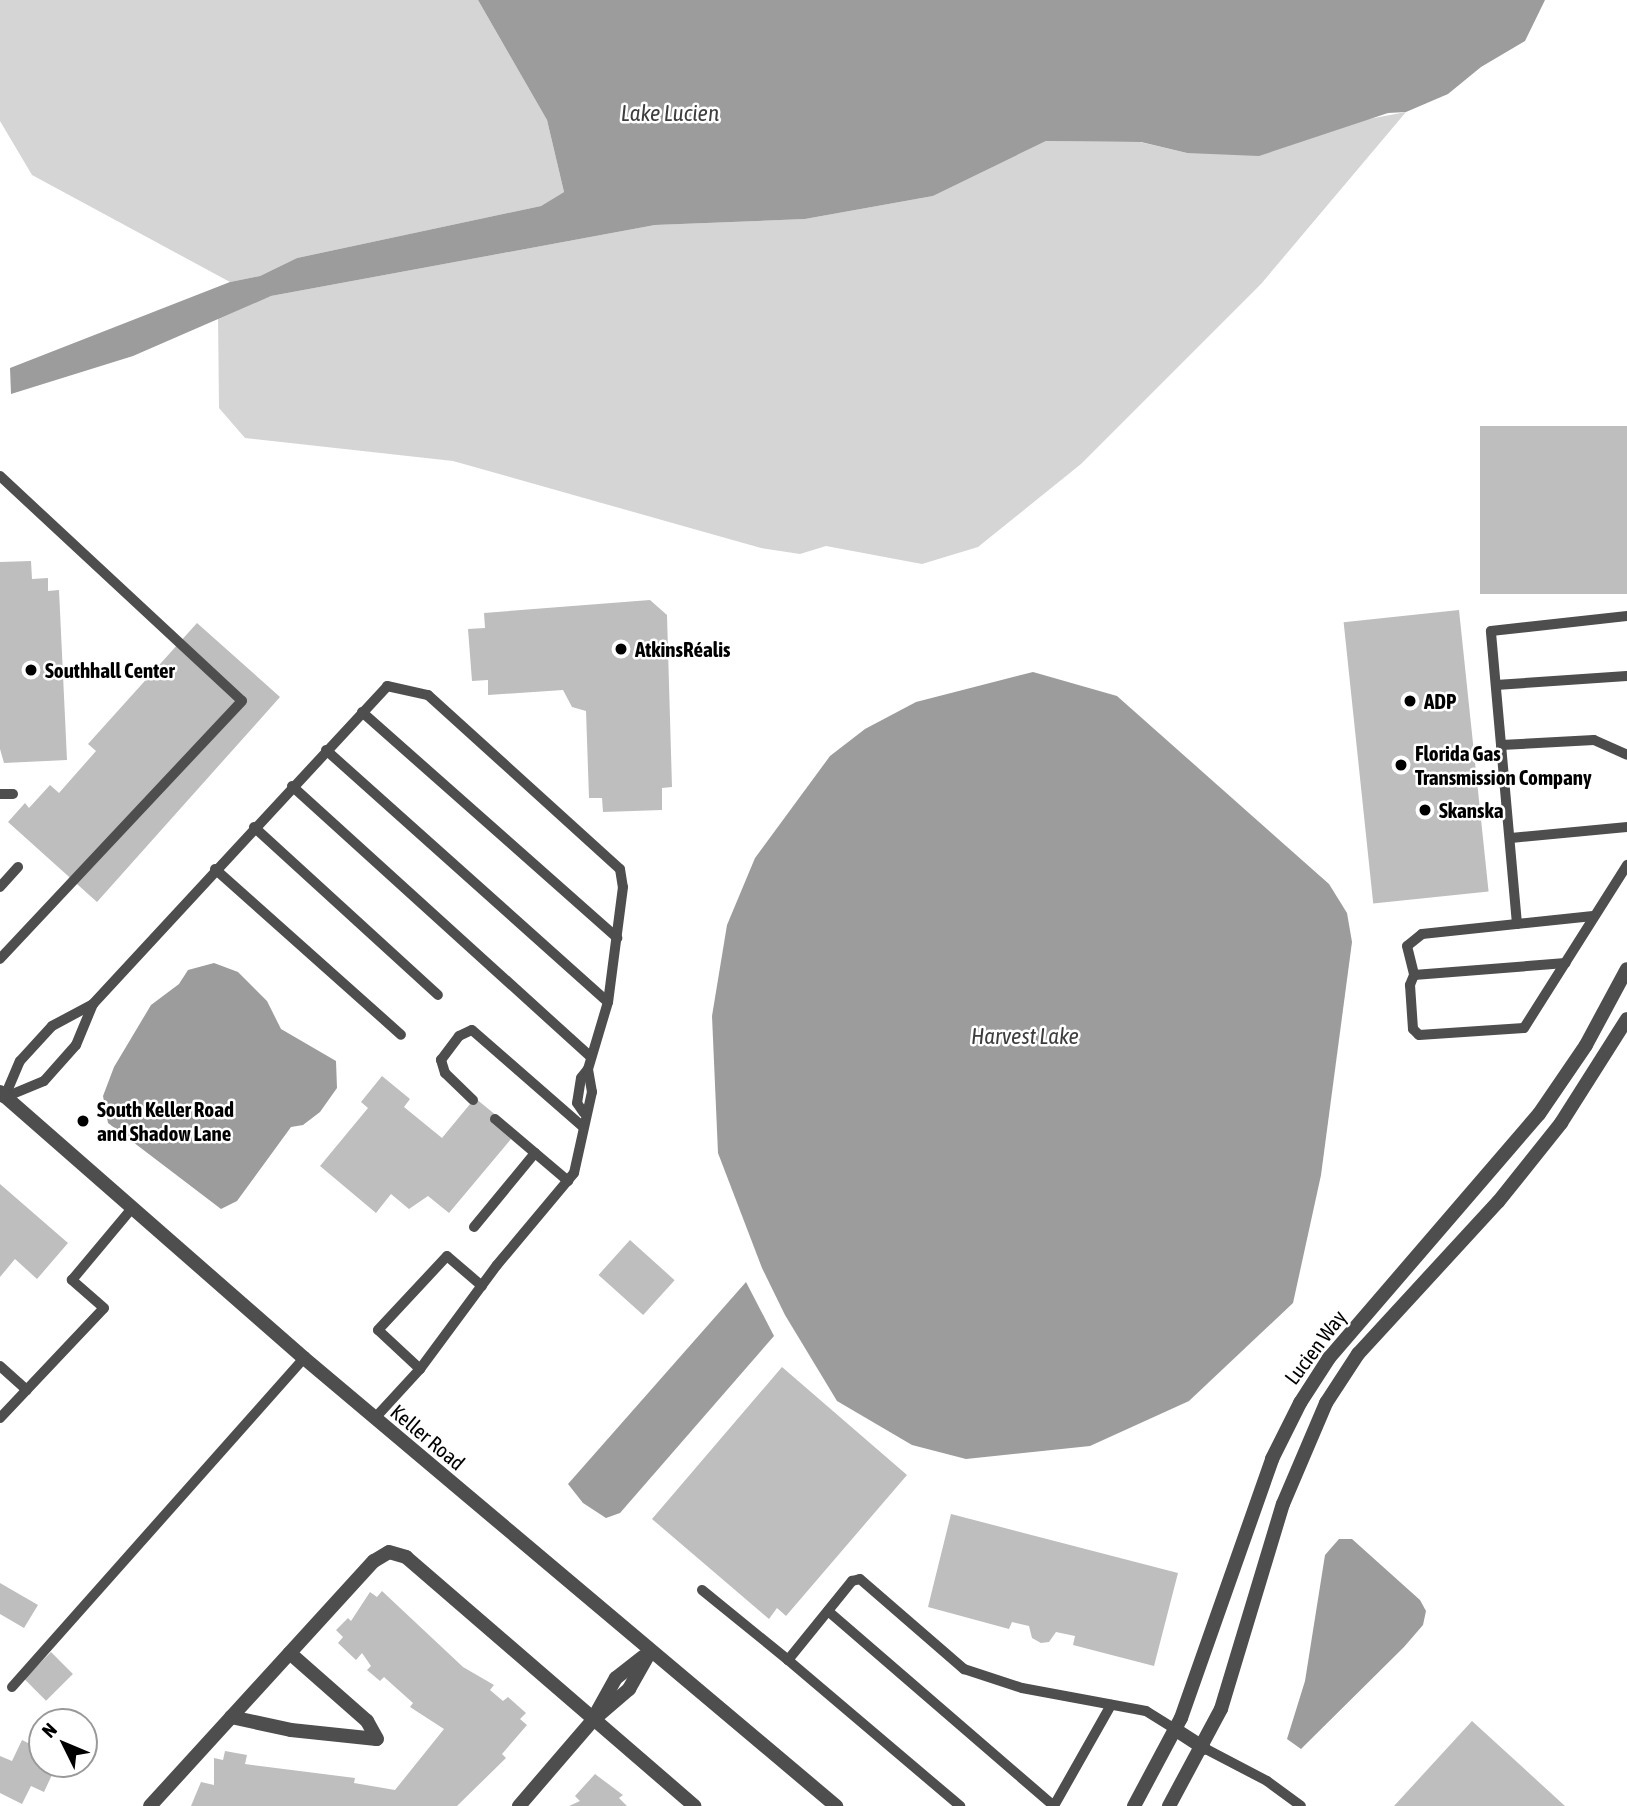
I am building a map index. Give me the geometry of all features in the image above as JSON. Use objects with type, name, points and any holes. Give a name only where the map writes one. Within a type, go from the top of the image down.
[{"type":"street","name":"Lucien Way","points":[[1134,1806],[1176,1730],[1272,1459],[1300,1403],[1329,1358],[1539,1114],[1586,1045],[1627,969]]},
{"type":"street","name":"Lucien Way","points":[[1169,1806],[1204,1748],[1228,1687],[1283,1504],[1326,1403],[1359,1354],[1498,1202],[1561,1124],[1627,1018]]},
{"type":"street","name":"Keller Road","points":[[2,1096],[374,1419],[836,1806]]},
{"type":"street","points":[[150,1806],[374,1561],[389,1552],[406,1557],[694,1806]]},
{"type":"street","points":[[519,1806],[593,1720],[629,1689],[650,1651]]},
{"type":"street","points":[[231,1717],[291,1730],[377,1739],[367,1721],[290,1653]]},
{"type":"street","points":[[1176,1730],[1204,1748]]},
{"type":"lane","points":[[0,476],[242,701],[0,959]]},
{"type":"lane","points":[[1517,924],[1491,631],[1627,616]]},
{"type":"lane","points":[[1496,685],[1627,676]]},
{"type":"lane","points":[[2,1096],[44,1081],[76,1045],[93,1004],[387,686],[428,695],[620,869],[624,887],[608,1002],[590,1056],[588,1069],[593,1078],[589,1107],[583,1113],[578,1161],[568,1181],[482,1286],[420,1369],[374,1419]]},
{"type":"lane","points":[[362,712],[617,938]]},
{"type":"lane","points":[[1501,745],[1594,740],[1627,755]]},
{"type":"lane","points":[[326,750],[608,1002]]},
{"type":"lane","points":[[292,786],[590,1056]]},
{"type":"lane","points":[[0,794],[13,794]]},
{"type":"lane","points":[[254,827],[438,995]]},
{"type":"lane","points":[[1511,838],[1627,827]]},
{"type":"lane","points":[[1593,916],[1422,934],[1406,946],[1414,975],[1410,985],[1413,1029],[1419,1035],[1524,1028],[1627,865]]},
{"type":"lane","points":[[0,887],[18,867]]},
{"type":"lane","points":[[215,869],[401,1035]]},
{"type":"lane","points":[[1414,975],[1566,963]]},
{"type":"lane","points":[[2,1096],[20,1060],[52,1026],[93,1004]]},
{"type":"lane","points":[[473,1100],[445,1073],[441,1060],[459,1036],[472,1030],[582,1126]]},
{"type":"lane","points":[[495,1119],[568,1181]]},
{"type":"lane","points":[[474,1227],[535,1153]]},
{"type":"lane","points":[[0,1418],[104,1308],[72,1280],[133,1207]]},
{"type":"lane","points":[[420,1369],[377,1330],[447,1256],[482,1286]]},
{"type":"lane","points":[[12,1687],[304,1358]]},
{"type":"lane","points":[[0,1366],[27,1390]]},
{"type":"lane","points":[[788,1660],[852,1581],[860,1579],[964,1669],[1022,1688],[1146,1712],[1176,1730]]},
{"type":"lane","points":[[702,1590],[960,1806]]},
{"type":"lane","points":[[828,1611],[1054,1805],[1111,1705]]},
{"type":"lane","points":[[1204,1748],[1267,1781],[1301,1806]]},
{"type":"shaded area","points":[[0,0],[478,0],[547,120],[564,192],[541,206],[297,258],[260,276],[230,282],[32,175],[0,121]]},
{"type":"shaded area","points":[[1406,112],[1261,284],[1081,464],[978,547],[922,564],[826,546],[800,554],[761,548],[453,461],[245,438],[219,408],[218,316],[271,296],[655,225],[805,219],[933,196],[1046,141],[1140,142],[1187,153]]},
{"type":"water","name":"Lake Lucien","points":[[478,0],[1545,0],[1525,41],[1481,67],[1448,94],[1406,112],[1388,113],[1259,156],[1187,153],[1141,142],[1046,141],[933,196],[805,219],[655,225],[271,296],[133,356],[11,394],[10,368],[230,282],[260,276],[297,258],[541,206],[564,192],[547,120]]},
{"type":"water","name":"Harvest Lake","points":[[1033,672],[1117,696],[1329,884],[1347,913],[1352,942],[1321,1175],[1293,1303],[1189,1401],[1090,1446],[966,1459],[912,1445],[837,1401],[785,1315],[762,1268],[718,1153],[712,1016],[727,925],[755,858],[830,756],[865,729],[916,702]]},
{"type":"water","points":[[214,963],[238,972],[267,1001],[281,1029],[336,1061],[337,1088],[320,1112],[303,1125],[291,1127],[237,1201],[221,1209],[108,1123],[103,1096],[114,1067],[151,1005],[179,984],[188,970]]},
{"type":"water","points":[[746,1282],[774,1336],[620,1513],[606,1518],[583,1503],[568,1484]]},
{"type":"water","points":[[1339,1539],[1352,1539],[1420,1600],[1426,1611],[1423,1625],[1404,1647],[1301,1749],[1287,1739],[1305,1681],[1325,1555]]},
{"type":"building","points":[[1480,426],[1627,426],[1627,594],[1480,594]]},
{"type":"building","name":"Southhall Center","points":[[31,561],[32,579],[48,578],[48,591],[59,590],[67,760],[4,763],[0,749],[0,562]]},
{"type":"building","points":[[650,600],[667,615],[672,787],[662,788],[662,810],[603,812],[602,798],[589,798],[586,711],[572,707],[563,690],[488,695],[488,680],[472,681],[468,629],[485,628],[484,613]]},
{"type":"building","points":[[1459,610],[1489,891],[1373,904],[1344,622]]},
{"type":"building","points":[[197,623],[280,697],[97,902],[8,822],[25,803],[29,808],[50,785],[59,793],[96,751],[88,744]]},
{"type":"building","points":[[382,1076],[410,1099],[404,1107],[442,1138],[475,1098],[497,1116],[492,1123],[511,1139],[449,1213],[428,1196],[409,1209],[391,1194],[376,1213],[320,1166],[368,1108],[361,1102]]},
{"type":"building","points":[[0,1184],[68,1243],[37,1279],[15,1259],[0,1277]]},
{"type":"building","points":[[630,1240],[675,1280],[643,1315],[599,1275]]},
{"type":"building","points":[[782,1367],[907,1475],[786,1616],[777,1608],[769,1619],[652,1519]]},
{"type":"building","points":[[951,1514],[1178,1573],[1154,1666],[1073,1645],[1075,1636],[1056,1632],[1049,1642],[1041,1643],[1032,1638],[1029,1626],[1012,1622],[1009,1629],[928,1607]]},
{"type":"building","points":[[0,1583],[38,1605],[24,1628],[0,1614]]},
{"type":"building","points":[[382,1591],[463,1667],[494,1685],[490,1690],[503,1701],[508,1697],[526,1713],[520,1719],[527,1725],[502,1754],[506,1758],[457,1806],[191,1806],[201,1782],[214,1785],[214,1758],[223,1760],[225,1751],[247,1755],[245,1764],[355,1778],[354,1783],[395,1790],[444,1729],[410,1707],[413,1703],[384,1677],[380,1681],[367,1670],[371,1666],[362,1653],[356,1660],[338,1643],[343,1637],[336,1630],[348,1618],[351,1621],[370,1592],[377,1597]]},
{"type":"building","points":[[51,1652],[73,1674],[46,1701],[24,1679]]},
{"type":"building","points":[[1472,1721],[1565,1806],[1394,1806]]},
{"type":"building","points":[[22,1740],[28,1743],[28,1778],[50,1778],[44,1792],[31,1786],[22,1804],[0,1793],[0,1756],[12,1761]]},
{"type":"building","points":[[595,1774],[623,1795],[619,1798],[627,1806],[569,1806],[580,1801],[575,1796]]},
{"type":"place","name":"AtkinsRéalis","points":[[621,649]]},
{"type":"place","name":"Southhall Center","points":[[31,670]]},
{"type":"place","name":"ADP","points":[[1410,701]]},
{"type":"place","name":"Florida Gas Transmission Company","points":[[1401,765]]},
{"type":"place","name":"Skanska","points":[[1425,810]]},
{"type":"place","name":"South Keller Road and Shadow Lane","points":[[83,1121]]}]
